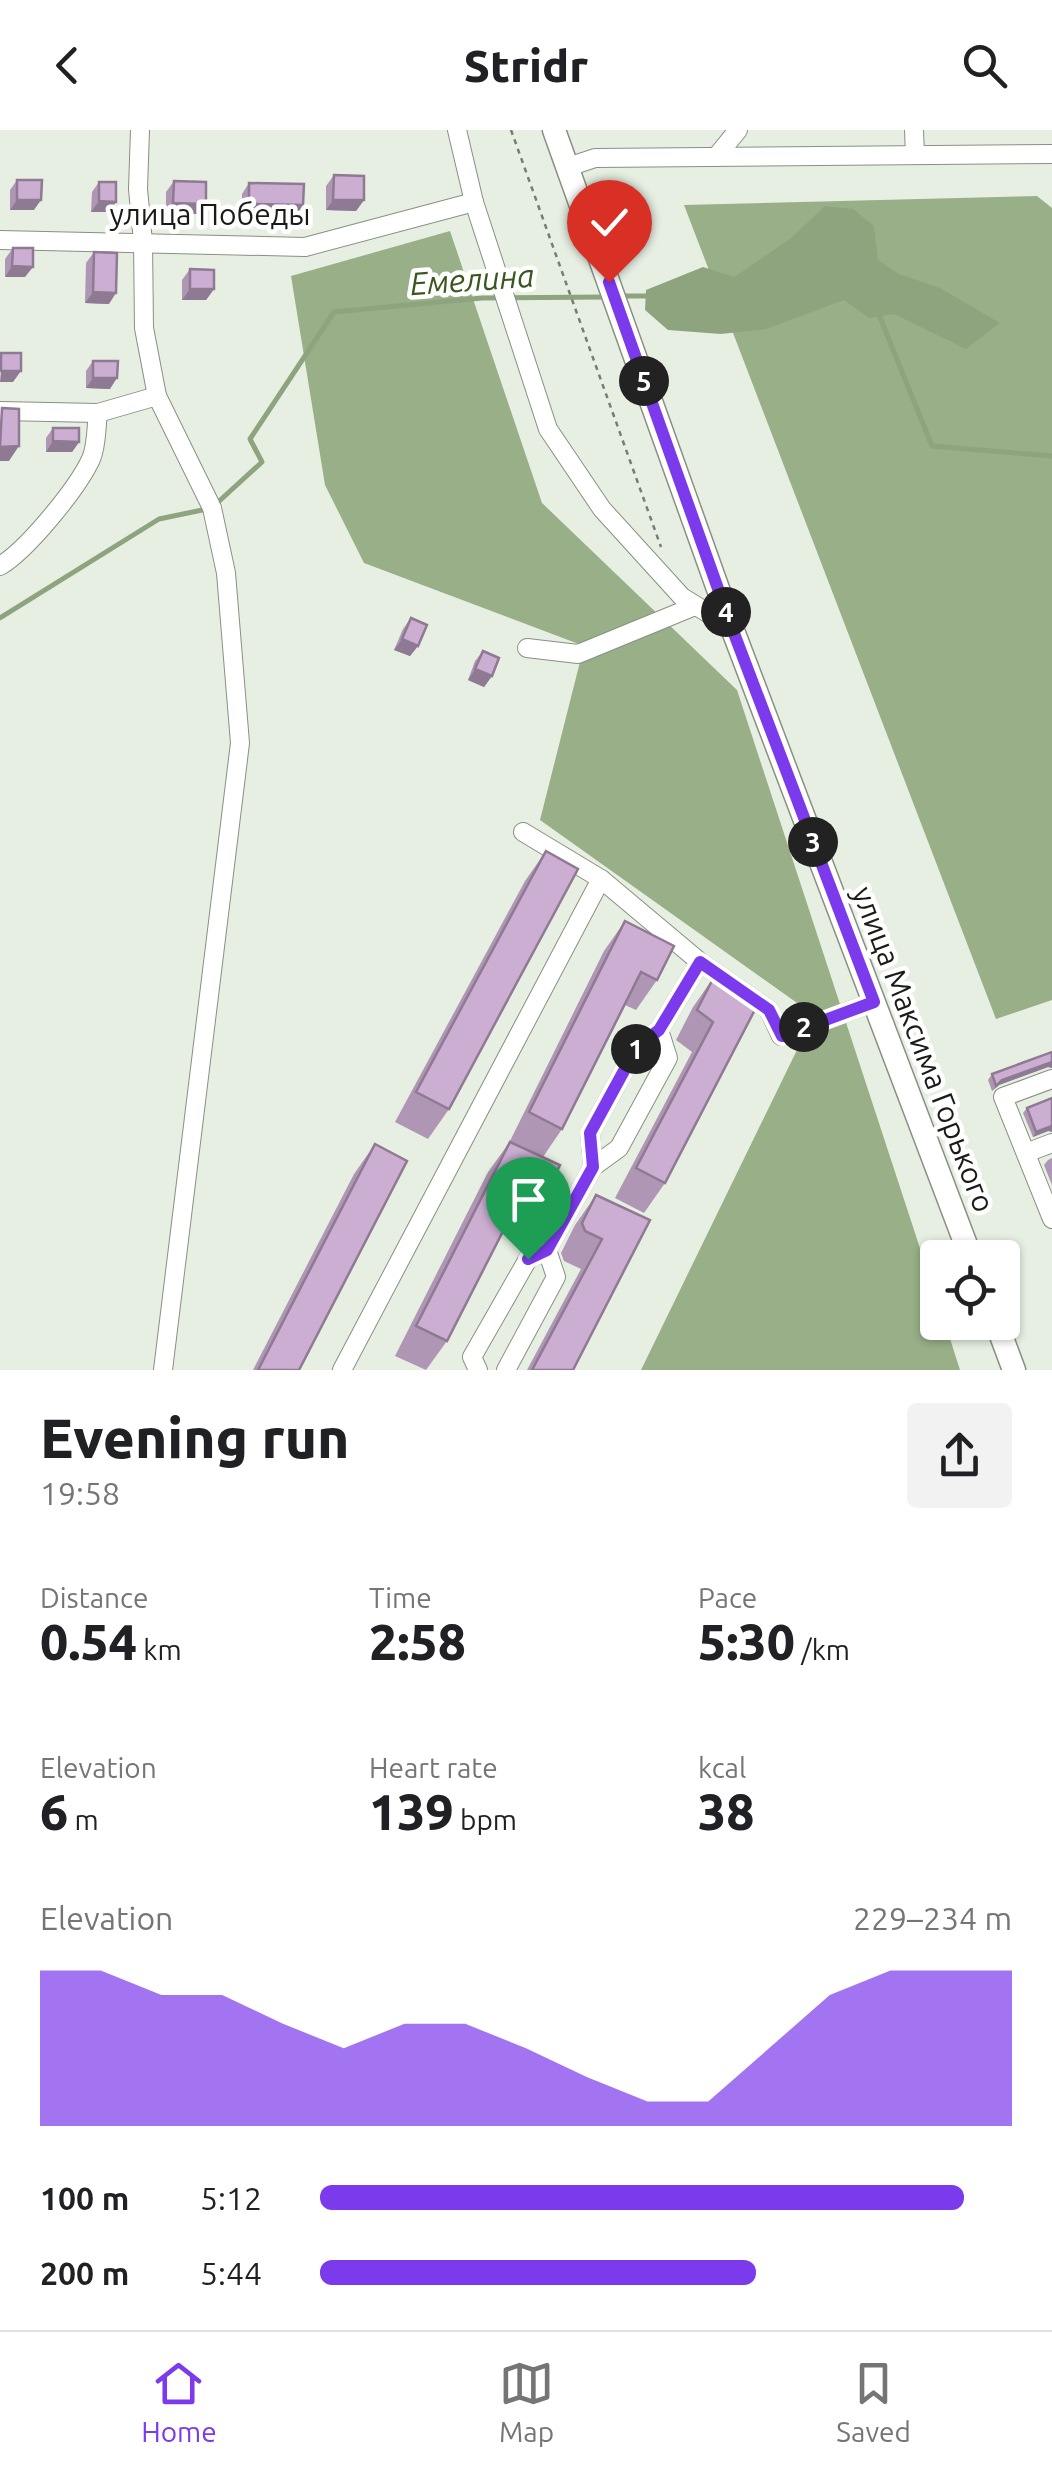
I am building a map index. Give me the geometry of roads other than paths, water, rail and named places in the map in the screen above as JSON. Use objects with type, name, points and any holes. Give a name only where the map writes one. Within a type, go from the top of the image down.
[{"type":"main road","name":"улица Максима Горького","points":[[554,130],[732,628],[964,1240]]},
{"type":"main road","points":[[1003,1340],[1014,1370]]},
{"type":"street","points":[[140,130],[138,189],[144,328],[157,396],[212,508],[226,574],[240,743],[163,1370]]},
{"type":"street","points":[[457,130],[474,202],[548,428],[602,509],[682,597],[732,628]]},
{"type":"street","points":[[716,157],[738,130]]},
{"type":"street","points":[[914,130],[915,155]]},
{"type":"street","points":[[568,168],[595,158],[1052,154]]},
{"type":"street","name":"улица Победы","points":[[0,240],[305,247],[474,202]]},
{"type":"street","points":[[0,411],[98,413],[157,396]]},
{"type":"street","points":[[0,566],[18,555],[81,475],[93,456],[98,413]]},
{"type":"street","points":[[527,648],[578,654],[696,606]]},
{"type":"street","points":[[523,832],[601,879],[700,962],[769,1010],[782,1036],[874,1002]]},
{"type":"street","points":[[342,1370],[601,879]]},
{"type":"street","points":[[593,1167],[590,1133],[637,1047],[659,1030],[700,962]]},
{"type":"street","points":[[478,1370],[472,1357],[528,1259],[547,1250],[593,1167],[619,1148],[668,1058],[659,1030]]},
{"type":"street","points":[[1051,1213],[1003,1097],[1052,1079]]},
{"type":"street","points":[[1026,1153],[1052,1143]]},
{"type":"street","points":[[506,1370],[556,1278],[547,1250]]},
{"type":"waterway","name":"Емелина","points":[[623,296],[652,296]]},
{"type":"waterway","name":"Емелина","points":[[216,504],[262,462],[250,439],[334,312],[482,298],[607,297]]},
{"type":"waterway","name":"Емелина","points":[[877,310],[932,446],[1052,456]]},
{"type":"waterway","name":"Емелина","points":[[0,618],[159,519],[207,509]]}]
